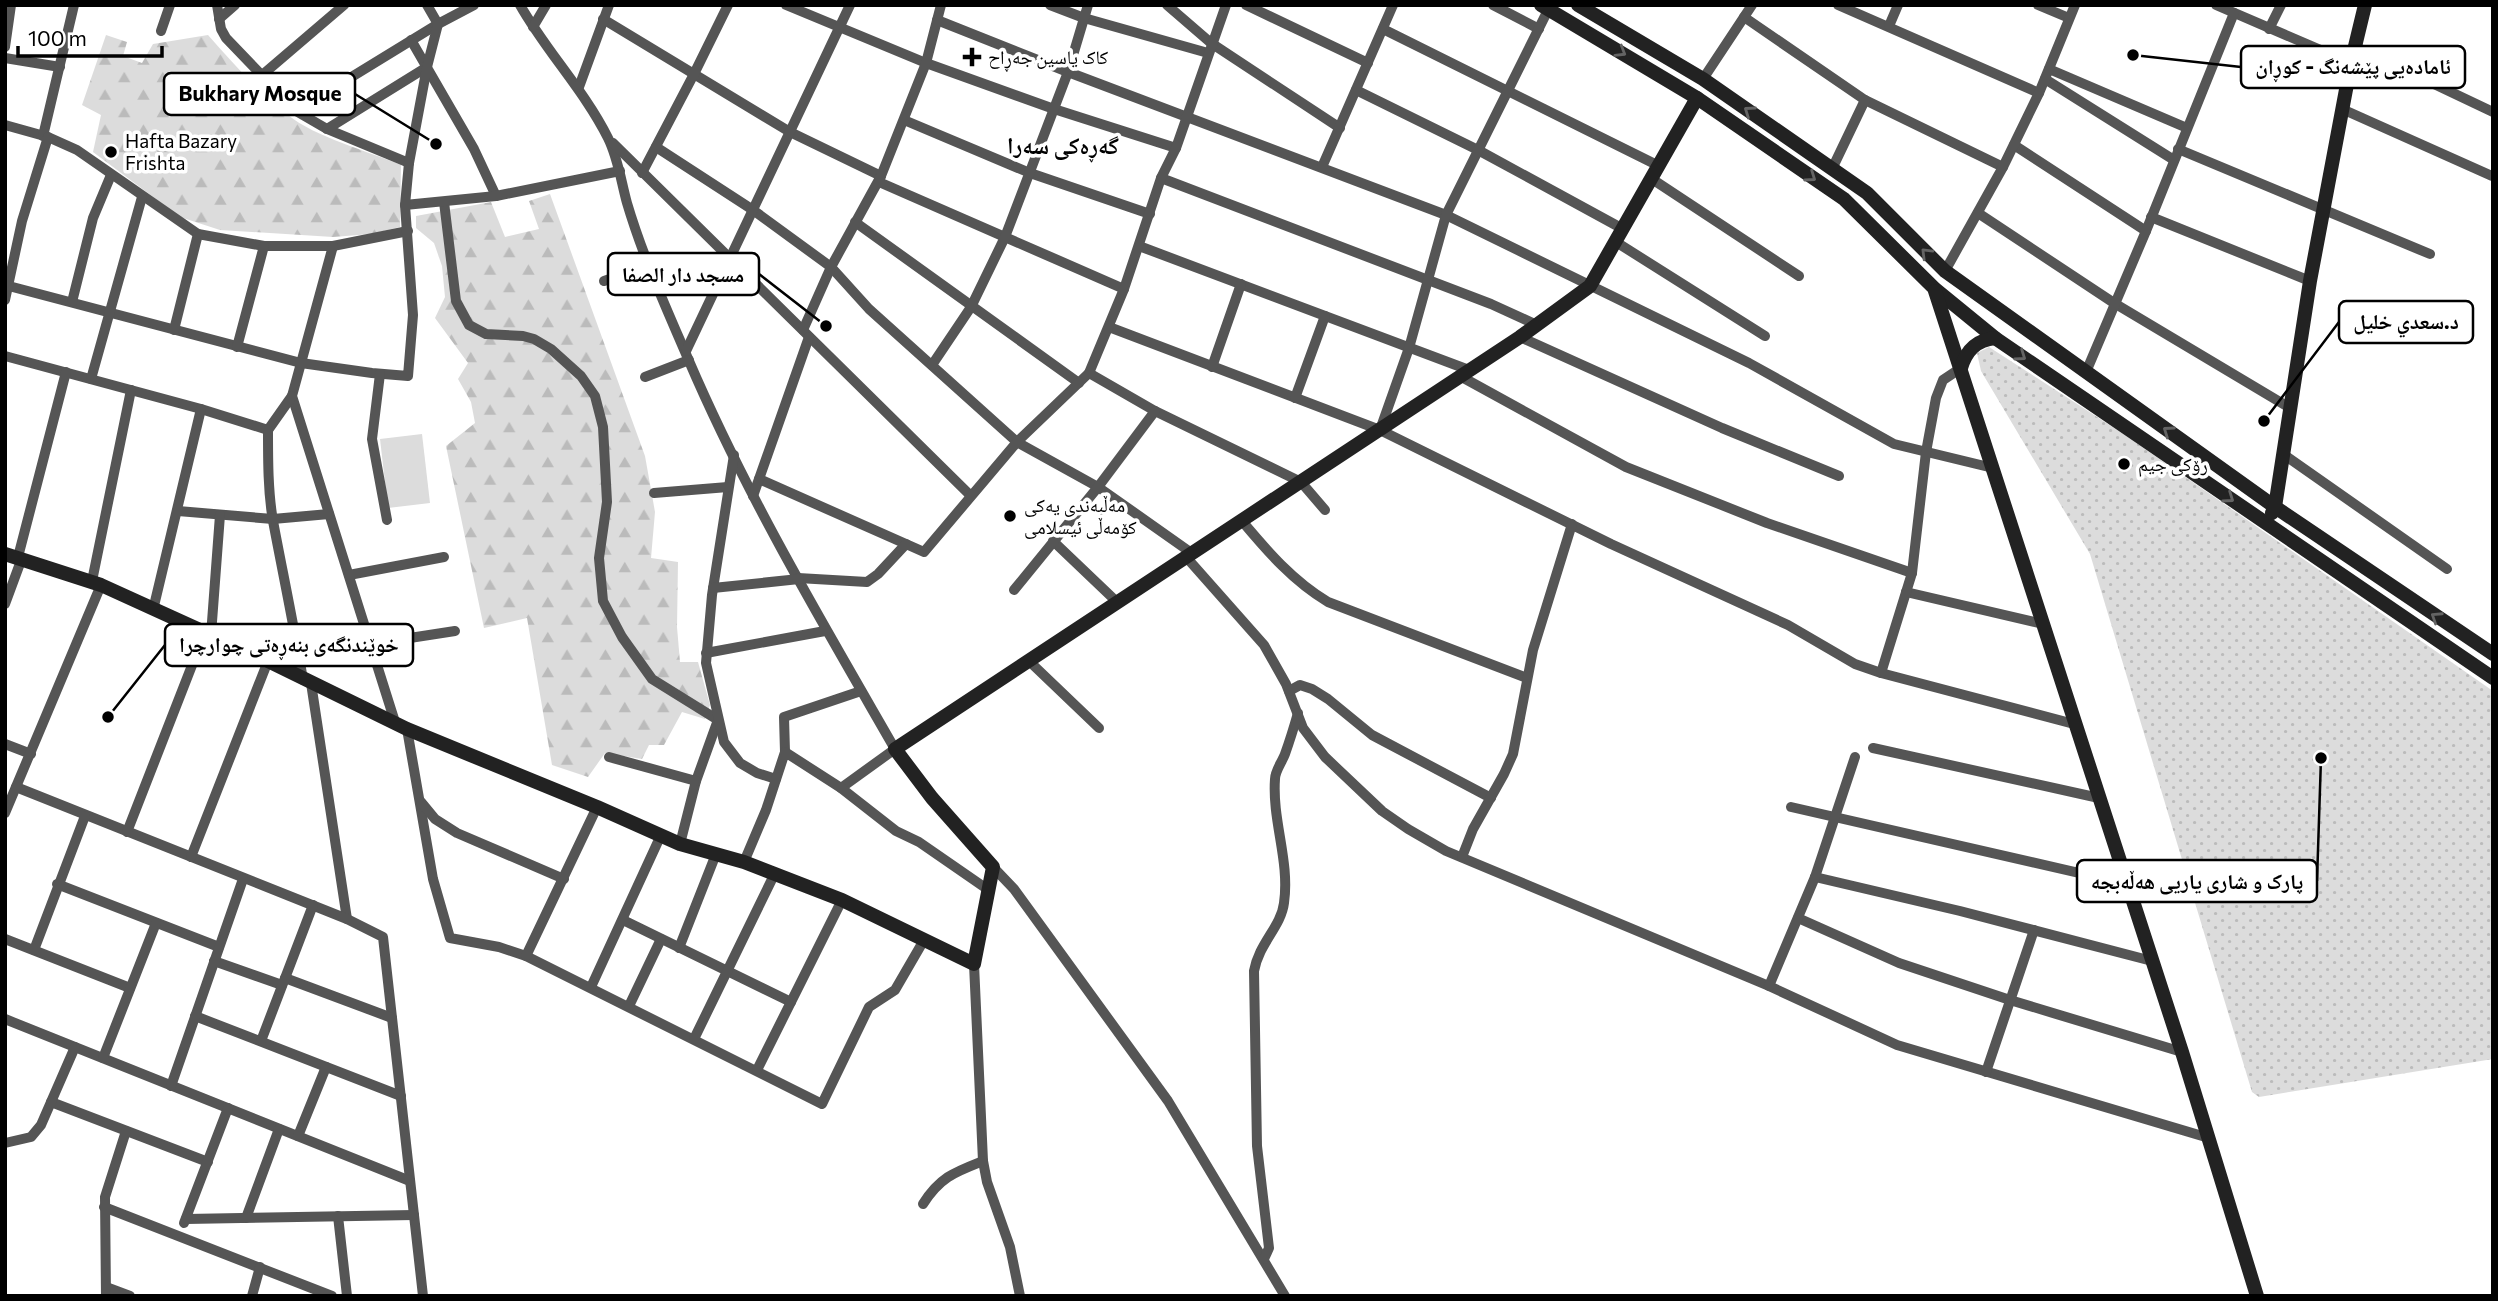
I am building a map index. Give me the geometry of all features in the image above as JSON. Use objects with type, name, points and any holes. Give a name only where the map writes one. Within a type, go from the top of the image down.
[{"type":"street","points":[[5,47],[11,5]]},
{"type":"street","points":[[5,300],[22,221],[46,137],[74,5]]},
{"type":"street","points":[[161,31],[170,5]]},
{"type":"street","points":[[216,5],[226,38],[296,111],[327,129],[410,163]]},
{"type":"street","points":[[219,19],[235,5]]},
{"type":"street","points":[[261,76],[344,5]]},
{"type":"street","points":[[7,285],[301,363],[408,376],[414,315],[405,205],[427,67],[438,24],[427,5]]},
{"type":"street","points":[[296,111],[411,40],[474,5]]},
{"type":"street","points":[[520,5],[533,27],[579,87],[609,139],[627,203],[687,355],[753,496],[825,631],[895,749],[932,798],[1014,889],[1168,1101],[1285,1296]]},
{"type":"street","points":[[533,27],[546,5]]},
{"type":"street","points":[[579,87],[609,5]]},
{"type":"street","points":[[642,173],[727,5]]},
{"type":"street","points":[[786,5],[926,63],[1175,148]]},
{"type":"street","points":[[645,377],[687,355],[850,5]]},
{"type":"street","points":[[753,496],[831,267],[880,179],[926,63],[940,5]]},
{"type":"street","points":[[1050,5],[1084,18],[1209,48]]},
{"type":"street","points":[[932,365],[971,307],[1005,237],[1068,72],[1088,5]]},
{"type":"street","points":[[1167,5],[1209,48],[1339,128]]},
{"type":"street","points":[[759,479],[924,552],[1017,442],[1089,373],[1124,289],[1161,178],[1175,148],[1226,5]]},
{"type":"street","points":[[1246,5],[1368,63]]},
{"type":"street","points":[[1322,167],[1393,5]]},
{"type":"street","points":[[1493,5],[1539,29]]},
{"type":"street","points":[[1703,79],[1752,5]]},
{"type":"street","points":[[1838,5],[2039,93]]},
{"type":"street","points":[[1889,26],[1898,5]]},
{"type":"street","points":[[2038,5],[2069,18]]},
{"type":"street","points":[[2075,5],[2039,93],[2014,145],[1935,289],[2182,1052],[2257,1296]]},
{"type":"street","points":[[2216,5],[2351,63]]},
{"type":"street","points":[[2269,30],[2281,5]]},
{"type":"street","points":[[2266,524],[2275,507],[2310,281],[2354,46],[2365,5]]},
{"type":"street","points":[[1380,430],[1409,348],[1446,215],[1539,29],[1545,7],[1698,98],[1850,204],[1935,289],[1995,338],[2493,678]]},
{"type":"street","points":[[1586,7],[1703,79],[1867,193],[1945,271],[2275,507],[2493,654]]},
{"type":"street","points":[[2086,372],[2234,13]]},
{"type":"street","points":[[1744,17],[1865,100],[2003,167]]},
{"type":"street","points":[[603,19],[790,132],[880,179],[1124,289]]},
{"type":"street","points":[[937,20],[1446,215],[1749,363],[1894,444],[1993,468]]},
{"type":"street","points":[[1595,36],[1605,20]]},
{"type":"street","points":[[1383,29],[1508,90],[1656,173],[1798,276]]},
{"type":"street","points":[[411,40],[474,149],[496,196]]},
{"type":"street","points":[[2354,46],[2493,112]]},
{"type":"street","points":[[5,58],[60,67]]},
{"type":"street","points":[[327,129],[427,67]]},
{"type":"street","points":[[2047,74],[2187,128]]},
{"type":"street","points":[[2047,74],[2176,155],[2324,208],[2430,254]]},
{"type":"street","points":[[1356,90],[1478,150],[1620,235],[1765,336]]},
{"type":"street","points":[[841,788],[895,749],[1520,338],[1590,286],[1698,98]]},
{"type":"street","points":[[1832,169],[1865,100]]},
{"type":"street","points":[[2342,110],[2492,176]]},
{"type":"street","points":[[904,120],[1030,173],[1150,214]]},
{"type":"street","points":[[5,125],[46,137],[77,150],[198,234],[264,246],[333,246],[408,232]]},
{"type":"street","points":[[609,139],[970,495]]},
{"type":"street","points":[[2014,145],[2146,231]]},
{"type":"street","points":[[656,146],[753,210],[831,267],[870,309],[1017,442],[1098,487],[1190,556],[1264,645],[1289,691],[1310,740],[1351,783],[1408,829],[1446,851],[1769,986],[1897,1045],[2208,1138]]},
{"type":"street","points":[[405,205],[496,196],[620,171]]},
{"type":"street","points":[[72,302],[93,218],[111,175]]},
{"type":"street","points":[[1161,178],[1428,279],[1537,325]]},
{"type":"street","points":[[91,379],[142,197]]},
{"type":"street","points":[[444,202],[456,301],[469,325],[486,334],[534,339],[551,349],[581,376],[595,396],[603,427],[607,502],[599,558],[600,581],[603,601],[622,637],[652,679],[718,720]]},
{"type":"street","points":[[1978,213],[2114,303],[2290,408]]},
{"type":"street","points":[[2151,217],[2310,281]]},
{"type":"street","points":[[855,222],[1079,383]]},
{"type":"street","points":[[174,330],[198,234]]},
{"type":"street","points":[[237,347],[264,246]]},
{"type":"street","points":[[333,246],[292,396],[268,430],[268,469],[273,519],[307,682],[347,919]]},
{"type":"street","points":[[1139,246],[1409,348],[1464,373],[1626,467],[1767,523],[1912,573]]},
{"type":"street","points":[[604,281],[650,265]]},
{"type":"street","points":[[1212,367],[1241,285]]},
{"type":"street","points":[[1295,398],[1325,316]]},
{"type":"street","points":[[1109,327],[1380,430],[1788,625],[1855,664],[2074,724]]},
{"type":"street","points":[[1520,338],[1722,428],[1839,476]]},
{"type":"street","points":[[1881,673],[1912,573],[1926,452],[1936,398],[1943,380],[1961,369],[1965,357],[1976,344],[1995,338]]},
{"type":"street","points":[[5,357],[201,409],[268,430]]},
{"type":"street","points":[[5,604],[15,557],[66,372]]},
{"type":"street","points":[[1089,373],[1155,411],[1301,482],[1325,510]]},
{"type":"street","points":[[380,374],[372,439],[387,520]]},
{"type":"street","points":[[5,813],[31,754],[96,583],[131,390]]},
{"type":"street","points":[[292,396],[371,644],[401,726],[420,800],[432,879],[450,938],[499,947],[526,956],[822,1104],[869,1007],[895,990],[924,940]]},
{"type":"street","points":[[153,610],[201,409]]},
{"type":"street","points":[[1014,590],[1098,487],[1155,411]]},
{"type":"street","points":[[734,454],[713,588],[706,663],[724,742],[740,763],[757,773],[776,779]]},
{"type":"street","points":[[2283,454],[2447,569]]},
{"type":"street","points":[[654,493],[728,487]]},
{"type":"street","points":[[178,511],[273,519],[329,514]]},
{"type":"street","points":[[127,832],[208,634],[220,515]]},
{"type":"street","points":[[1242,521],[1271,556],[1309,590],[1328,602],[1527,678]]},
{"type":"street","points":[[1462,857],[1473,829],[1513,754],[1527,678],[1572,524]]},
{"type":"street","points":[[1053,541],[1118,603]]},
{"type":"street","points":[[713,588],[799,578],[867,582],[906,544]]},
{"type":"street","points":[[349,575],[444,556]]},
{"type":"street","points":[[15,557],[96,583],[401,726],[680,844],[744,862],[842,900],[974,964]]},
{"type":"street","points":[[1906,593],[2043,624]]},
{"type":"street","points":[[371,644],[455,631]]},
{"type":"street","points":[[706,653],[825,631]]},
{"type":"street","points":[[191,857],[268,662]]},
{"type":"street","points":[[1030,662],[1099,728]]},
{"type":"street","points":[[1289,691],[1300,685],[1312,689],[1371,735],[1491,799]]},
{"type":"street","points":[[744,862],[785,752],[784,717],[861,691]]},
{"type":"street","points":[[1264,1259],[1269,1248],[1257,1146],[1254,971],[1257,956],[1284,908],[1287,886],[1277,827],[1275,776],[1298,713]]},
{"type":"street","points":[[680,844],[696,781],[718,720]]},
{"type":"street","points":[[5,744],[31,754]]},
{"type":"street","points":[[1873,748],[2099,798]]},
{"type":"street","points":[[785,752],[841,788],[896,831],[919,842],[987,890]]},
{"type":"street","points":[[609,757],[696,781]]},
{"type":"street","points":[[1769,986],[1815,877],[1854,757]]},
{"type":"street","points":[[16,787],[313,905],[383,937],[423,1296]]},
{"type":"street","points":[[420,800],[435,819],[457,833],[564,879]]},
{"type":"street","points":[[526,956],[597,807]]},
{"type":"street","points":[[1791,807],[2127,884]]},
{"type":"street","points":[[34,950],[85,816]]},
{"type":"street","points":[[591,987],[661,835]]},
{"type":"street","points":[[679,948],[716,854]]},
{"type":"street","points":[[993,867],[974,964],[984,1161],[988,1182],[1010,1247],[1020,1296]]},
{"type":"street","points":[[694,1039],[775,873]]},
{"type":"street","points":[[1815,877],[2152,961]]},
{"type":"street","points":[[171,1086],[243,879]]},
{"type":"street","points":[[57,884],[219,947]]},
{"type":"street","points":[[757,1070],[842,900]]},
{"type":"street","points":[[261,1041],[313,905]]},
{"type":"street","points":[[1798,918],[1899,963],[2182,1052]]},
{"type":"street","points":[[623,920],[791,1002]]},
{"type":"street","points":[[103,1058],[156,923]]},
{"type":"street","points":[[1986,1072],[2034,930]]},
{"type":"street","points":[[5,939],[130,988]]},
{"type":"street","points":[[628,1006],[661,939]]},
{"type":"street","points":[[214,961],[284,981],[392,1018]]},
{"type":"street","points":[[195,1016],[401,1096]]},
{"type":"street","points":[[5,1019],[410,1181]]},
{"type":"street","points":[[5,1143],[32,1137],[41,1125],[75,1047]]},
{"type":"street","points":[[298,1136],[326,1067]]},
{"type":"street","points":[[51,1102],[208,1162]]},
{"type":"street","points":[[179,1236],[229,1108]]},
{"type":"street","points":[[246,1218],[279,1129]]},
{"type":"street","points":[[126,1131],[105,1197],[106,1291],[130,1296]]},
{"type":"street","points":[[923,1204],[946,1177],[984,1161]]},
{"type":"street","points":[[104,1207],[328,1295]]},
{"type":"street","points":[[186,1219],[414,1215]]},
{"type":"street","points":[[338,1216],[346,1296]]},
{"type":"street","points":[[253,1296],[260,1267]]},
{"type":"green space","points":[[106,35],[127,42],[123,56],[142,63],[153,44],[208,35],[256,87],[299,123],[327,137],[401,165],[400,227],[371,234],[333,237],[220,230],[180,217],[93,152],[101,115],[82,105]]},
{"type":"green space","points":[[550,194],[645,456],[655,512],[651,558],[678,562],[677,627],[680,662],[698,662],[710,705],[705,719],[682,712],[664,745],[649,745],[642,759],[605,753],[588,777],[552,765],[527,618],[484,628],[446,446],[475,423],[471,402],[458,379],[468,363],[435,318],[445,297],[442,266],[434,243],[416,228],[416,216],[491,202],[505,237],[539,229],[529,201]]},
{"type":"green space","points":[[1989,347],[2125,435],[2493,691],[2493,1059],[2259,1097],[2252,1092],[2090,554],[1981,371],[1977,353]]},
{"type":"green space","points":[[422,434],[430,503],[388,508],[380,439]]},
{"type":"place","name":"ئامادەیی پێشەنگ - کوڕان","points":[[2133,55]]},
{"type":"place","name":"کاک یاسین جەڕاح","points":[[972,57]]},
{"type":"place","name":"Bukhary Mosque","points":[[436,144]]},
{"type":"place","name":"Hafta Bazary Frishta","points":[[111,152]]},
{"type":"place","name":"مسجد دار الصفا","points":[[826,326]]},
{"type":"place","name":"د.سعدي خليل","points":[[2264,421]]},
{"type":"place","name":"رۆکی جیم","points":[[2124,464]]},
{"type":"place","name":"مەڵبەندی یەکی کۆمەڵی ئیسلامی","points":[[1010,516]]},
{"type":"place","name":"خوێندنگەی بنەڕەتی چوارچرا","points":[[108,717]]},
{"type":"place","name":"پارک و شاری یاریی ھەڵەبجە","points":[[2321,758]]},
{"type":"district","name":"گەڕەکی سەرا","points":[[1063,146]]}]
